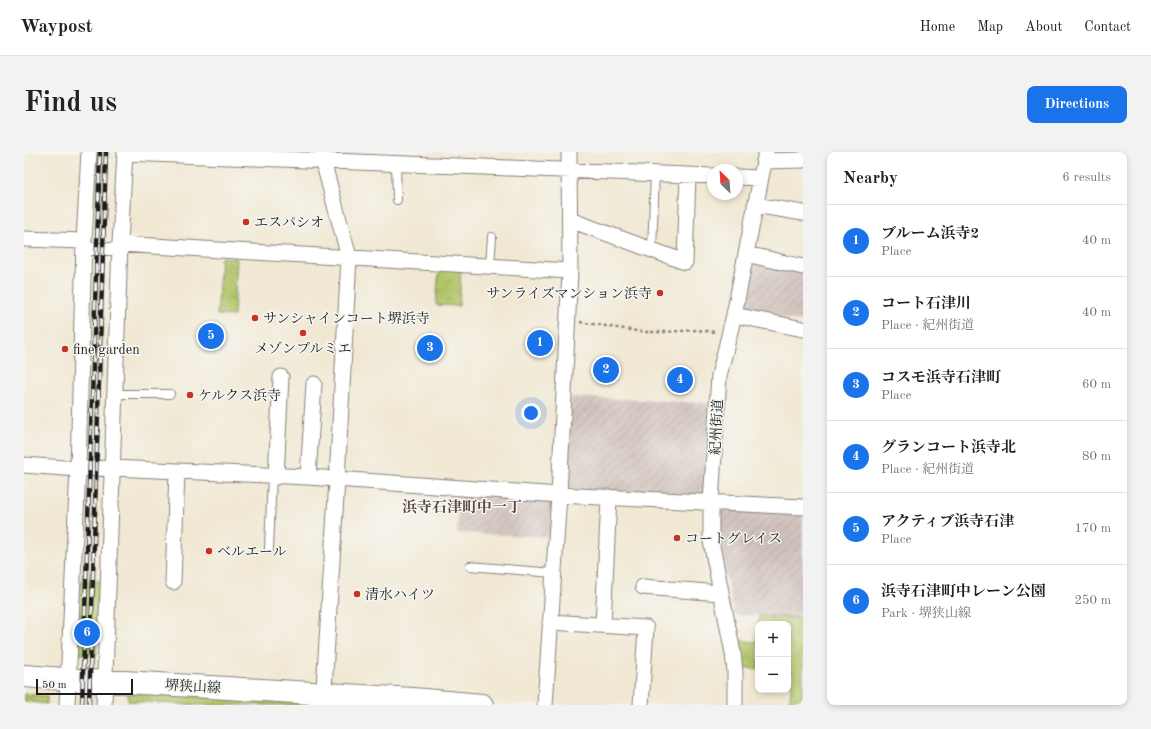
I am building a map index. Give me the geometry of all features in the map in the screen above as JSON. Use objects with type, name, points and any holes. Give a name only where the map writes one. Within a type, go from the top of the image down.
[{"type":"main road","name":"堺狭山線","points":[[24,676],[68,680],[124,682],[323,699],[413,699],[482,705]]},
{"type":"street","points":[[67,705],[78,469],[84,245],[89,152]]},
{"type":"street","points":[[545,705],[559,495],[570,271],[569,152]]},
{"type":"street","points":[[104,705],[120,247],[125,153],[323,156],[396,164],[569,172],[707,176]]},
{"type":"street","points":[[323,156],[349,258],[323,699]]},
{"type":"street","points":[[765,157],[803,160]]},
{"type":"street","name":"紀州街道","points":[[735,705],[735,672],[733,653],[711,541],[711,502],[719,376],[734,315],[754,205],[765,157]]},
{"type":"street","points":[[570,220],[685,262],[688,176]]},
{"type":"street","points":[[743,177],[760,178]]},
{"type":"street","points":[[754,205],[803,213]]},
{"type":"street","points":[[24,239],[84,245],[570,271]]},
{"type":"street","points":[[746,254],[803,267]]},
{"type":"street","points":[[734,315],[803,329]]},
{"type":"street","points":[[274,476],[281,377]]},
{"type":"street","points":[[308,477],[314,384]]},
{"type":"street","points":[[24,465],[78,469],[112,468],[308,477],[559,495],[803,508]]},
{"type":"street","points":[[173,582],[177,472]]},
{"type":"street","points":[[604,625],[609,497]]},
{"type":"street","points":[[643,587],[721,592]]},
{"type":"street","points":[[550,622],[646,628],[640,705]]},
{"type":"lane","points":[[396,164],[397,200]]},
{"type":"lane","points":[[652,250],[655,174]]},
{"type":"lane","points":[[490,266],[492,237]]},
{"type":"lane","points":[[115,394],[170,394]]},
{"type":"lane","points":[[269,549],[274,476]]},
{"type":"lane","points":[[470,566],[554,572]]},
{"type":"path","points":[[567,320],[643,332],[696,330],[729,333]]},
{"type":"shaded area","points":[[756,260],[803,268],[803,322],[747,312],[742,304],[750,265]]},
{"type":"shaded area","points":[[571,397],[709,403],[708,487],[702,495],[572,490],[565,482]]},
{"type":"shaded area","points":[[459,495],[548,499],[552,504],[551,537],[457,533]]},
{"type":"shaded area","points":[[720,509],[803,513],[803,618],[734,615],[722,554]]},
{"type":"green space","points":[[221,257],[237,258],[234,316],[217,315]]},
{"type":"green space","points":[[439,268],[461,270],[459,306],[436,305]]},
{"type":"green space","points":[[80,581],[104,581],[103,585],[98,586],[96,655],[77,654]]},
{"type":"green space","points":[[759,616],[803,618],[803,705],[789,705],[793,672],[791,672],[791,621],[758,621]]},
{"type":"green space","points":[[737,640],[755,642],[755,669],[742,668]]},
{"type":"green space","points":[[128,693],[300,702],[300,705],[198,705],[128,701]]},
{"type":"green space","points":[[24,694],[47,696],[47,704],[24,701]]},
{"type":"railway","points":[[82,705],[100,152]]},
{"type":"railway","points":[[89,705],[106,152]]},
{"type":"place","name":"エスパシオ","points":[[246,222]]},
{"type":"place","name":"サンライズマンション浜寺","points":[[660,293]]},
{"type":"place","name":"サンシャインコート堺浜寺","points":[[255,318]]},
{"type":"place","name":"メゾンプルミエ","points":[[303,333]]},
{"type":"place","name":"アクティブ浜寺石津","points":[[211,336]]},
{"type":"place","name":"ブルーム浜寺2","points":[[540,343]]},
{"type":"place","name":"コスモ浜寺石津町","points":[[430,348]]},
{"type":"place","name":"fine garden","points":[[65,349]]},
{"type":"place","name":"コート石津川","points":[[606,370]]},
{"type":"place","name":"グランコート浜寺北","points":[[680,380]]},
{"type":"place","name":"ケルクス浜寺","points":[[190,395]]},
{"type":"place","name":"コートグレイス","points":[[677,538]]},
{"type":"place","name":"ベルエール","points":[[209,551]]},
{"type":"place","name":"清水ハイツ","points":[[357,594]]},
{"type":"place","name":"浜寺石津町中レーン公園","points":[[87,633]]},
{"type":"district","name":"浜寺石津町中一丁","points":[[462,507]]}]
